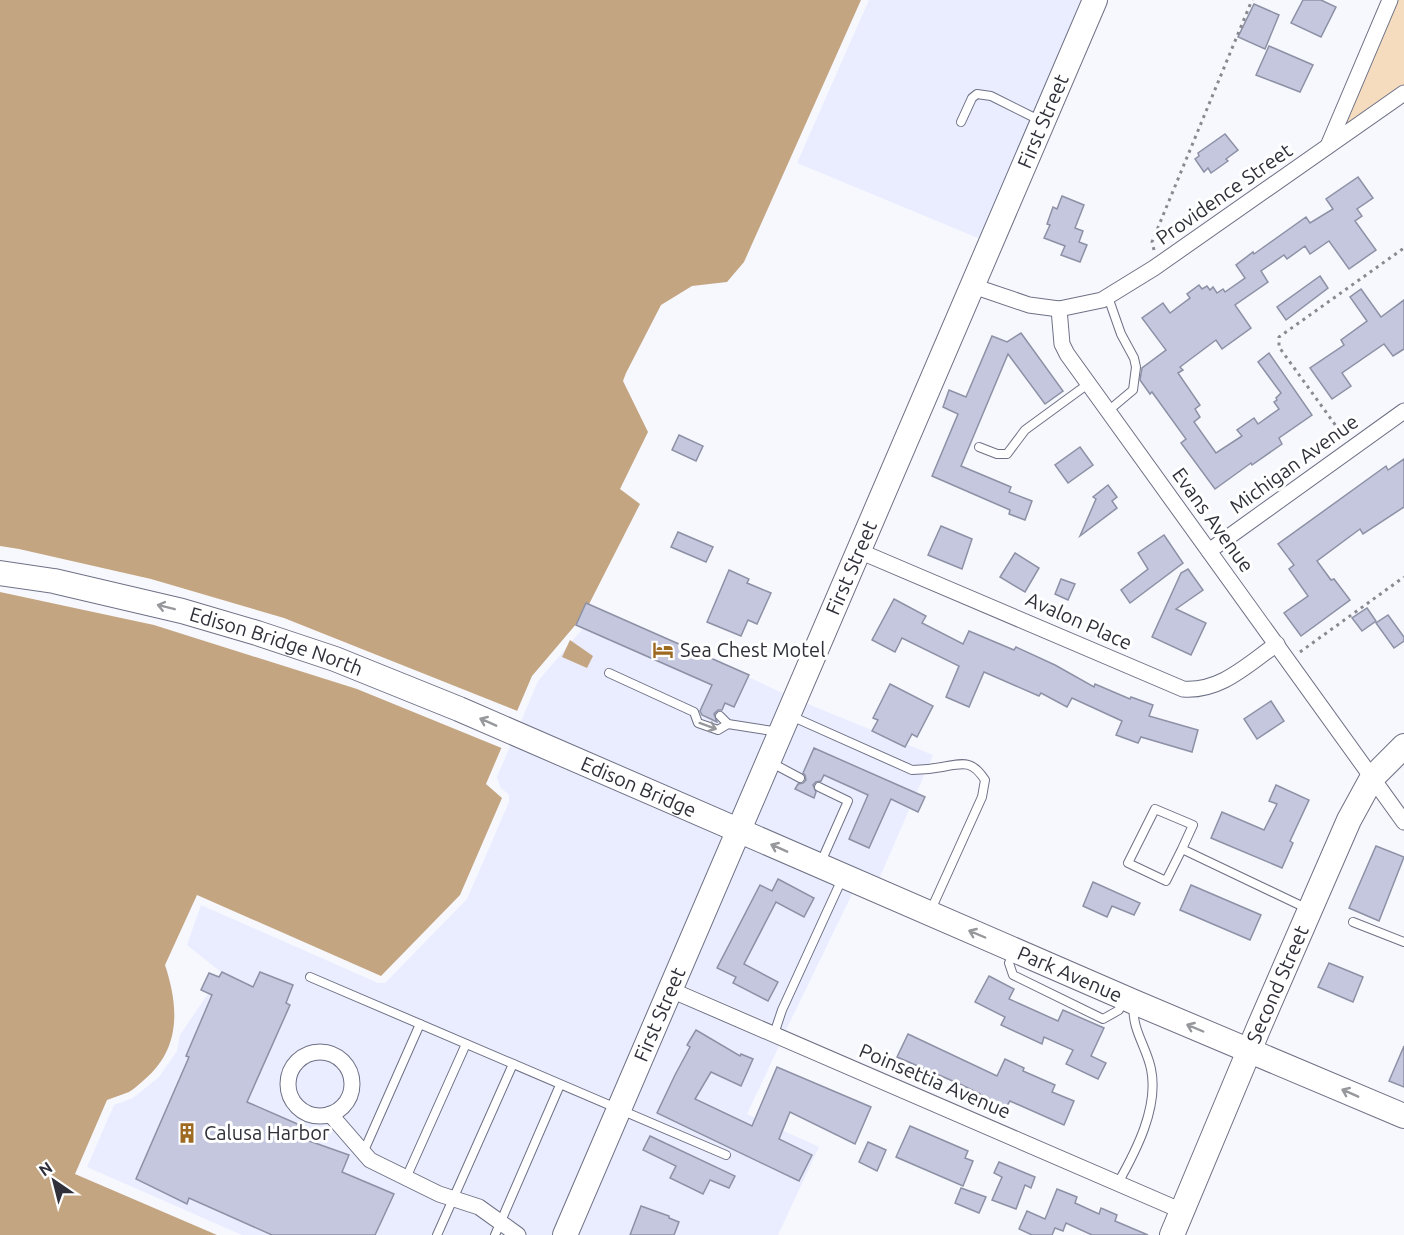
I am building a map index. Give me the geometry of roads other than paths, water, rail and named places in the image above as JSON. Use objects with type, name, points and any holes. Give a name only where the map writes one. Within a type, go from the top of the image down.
[{"type":"main road","name":"First Street","points":[[565,1235],[1095,0]]},
{"type":"main road","name":"Edison Bridge North","points":[[0,573],[102,591],[257,633],[335,659],[459,709],[542,746]]},
{"type":"main road","name":"Edison Bridge","points":[[542,746],[738,830]]},
{"type":"main road","name":"Second Street","points":[[1172,1235],[1349,820],[1372,778],[1404,746]]},
{"type":"main road","name":"Park Avenue","points":[[738,830],[1404,1116]]},
{"type":"street","points":[[1328,146],[1390,0]]},
{"type":"street","name":"Providence Street","points":[[1059,309],[1108,297],[1157,267],[1404,93]]},
{"type":"street","points":[[973,286],[1029,305],[1059,309]]},
{"type":"street","name":"Evans Avenue","points":[[1059,309],[1062,344],[1066,354],[1404,822]]},
{"type":"street","name":"Michigan Avenue","points":[[1209,551],[1404,411]]},
{"type":"street","name":"Avalon Place","points":[[859,551],[1183,689],[1196,690],[1216,685],[1277,644]]},
{"type":"street","name":"Poinsettia Avenue","points":[[671,990],[1182,1211]]},
{"type":"street","points":[[311,1053],[333,1054],[342,1060],[348,1069],[351,1090],[347,1100],[330,1114],[310,1114],[301,1110],[289,1093],[289,1073],[294,1064],[311,1053]]},
{"type":"street","points":[[330,1114],[370,1160],[406,1178],[479,1207],[498,1229],[518,1235]]},
{"type":"lane","points":[[961,122],[972,98],[977,94],[991,96],[1043,122]]},
{"type":"lane","points":[[1108,297],[1136,367],[1133,390],[1108,411]]},
{"type":"lane","points":[[979,447],[997,454],[1007,454],[1025,430],[1088,384]]},
{"type":"lane","points":[[609,673],[698,710],[698,723],[718,730],[728,724],[784,724],[912,770],[927,770],[960,763],[970,765],[979,771],[985,780],[982,797],[930,913]]},
{"type":"lane","points":[[720,716],[728,724]]},
{"type":"lane","points":[[768,761],[800,778]]},
{"type":"lane","points":[[819,787],[848,801],[819,866]]},
{"type":"lane","points":[[1155,808],[1193,825],[1182,849],[1166,881],[1128,863],[1155,808]]},
{"type":"lane","points":[[1182,849],[1310,910]]},
{"type":"lane","points":[[774,1034],[782,1010],[843,876]]},
{"type":"lane","points":[[1353,922],[1404,942]]},
{"type":"lane","points":[[310,977],[726,1155]]},
{"type":"lane","points":[[1118,1183],[1138,1148],[1151,1103],[1152,1070],[1128,999]]},
{"type":"lane","points":[[363,1153],[420,1024]]},
{"type":"lane","points":[[406,1178],[466,1044]]},
{"type":"lane","points":[[437,1235],[513,1064]]},
{"type":"lane","points":[[498,1229],[560,1085]]},
{"type":"place","name":"Sea Chest Motel","points":[[663,650]]},
{"type":"place","name":"Calusa Harbor","points":[[187,1133]]}]
